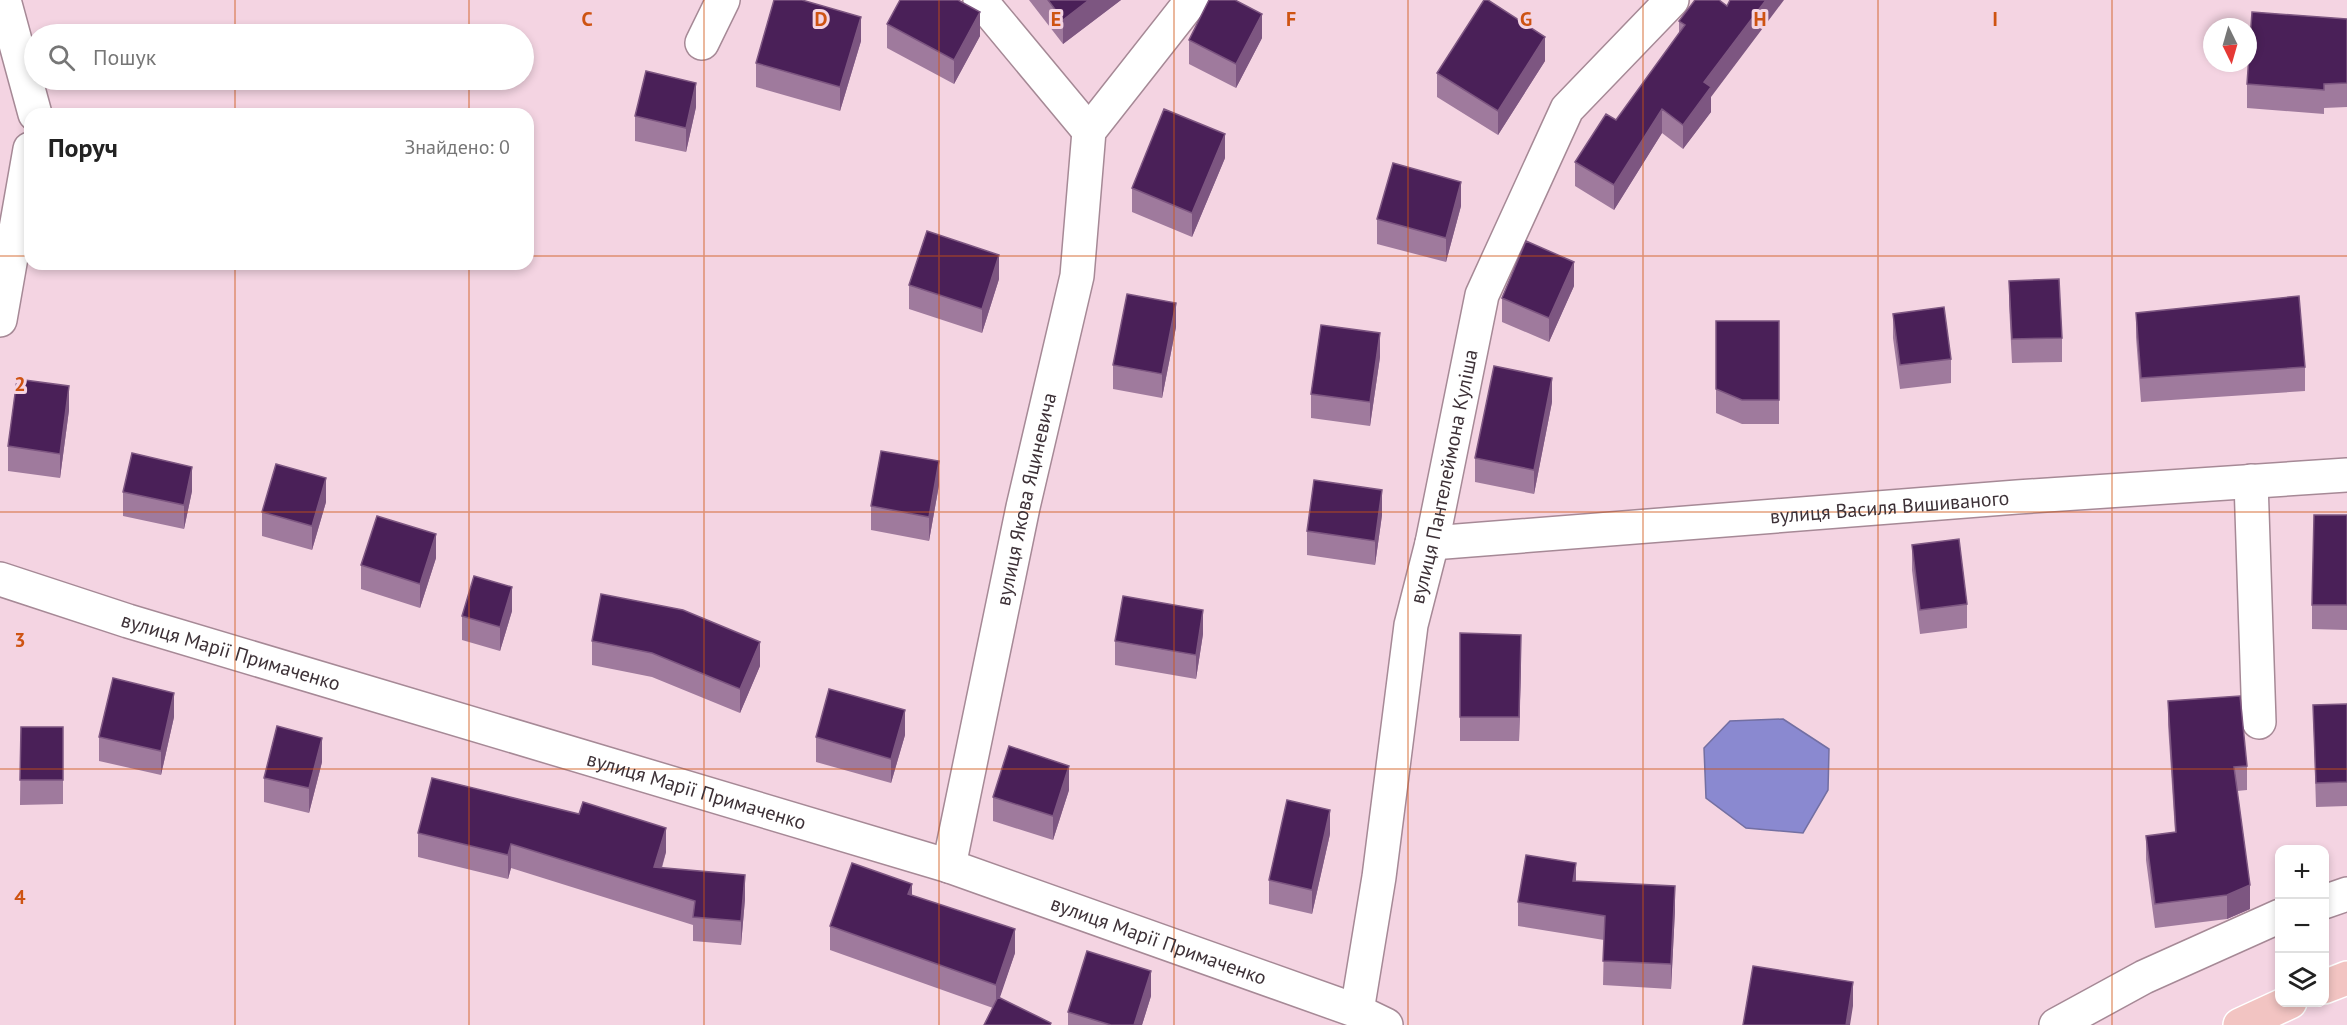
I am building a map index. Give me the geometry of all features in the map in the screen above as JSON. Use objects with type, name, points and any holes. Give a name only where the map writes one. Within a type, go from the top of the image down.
[{"type":"main road","points":[[2329,985],[2347,978]]},
{"type":"main road","points":[[2240,1025],[2279,1007]]},
{"type":"street","points":[[4,0],[24,74]]},
{"type":"street","points":[[702,43],[723,0]]},
{"type":"street","points":[[980,0],[1089,131],[1192,0]]},
{"type":"street","name":"вулиця Пантелеймона Куліша","points":[[1371,1018],[1379,877],[1411,625],[1432,543],[1482,295],[1567,109],[1672,0]]},
{"type":"street","points":[[28,90],[33,108]]},
{"type":"street","name":"вулиця Якова Яциневича","points":[[949,866],[1023,507],[1077,276],[1089,131]]},
{"type":"street","points":[[0,320],[24,183]]},
{"type":"street","name":"вулиця Василя Вишиваного","points":[[1432,543],[2251,481],[2347,476]]},
{"type":"street","points":[[2251,481],[2259,722]]},
{"type":"street","name":"вулиця Марії Примаченко","points":[[0,579],[151,627],[949,866],[1371,1018]]},
{"type":"street","points":[[2329,901],[2347,894]]},
{"type":"street","points":[[2056,1025],[2144,977],[2275,918]]},
{"type":"water","points":[[1783,719],[1829,749],[1828,790],[1803,833],[1746,828],[1706,798],[1704,748],[1730,721]]},
{"type":"building","points":[[774,0],[802,0],[861,17],[840,87],[756,63]]},
{"type":"building","points":[[900,0],[958,0],[980,12],[954,60],[887,24]]},
{"type":"building","points":[[1048,0],[1089,0],[1063,20]]},
{"type":"building","points":[[1209,0],[1235,0],[1262,14],[1236,64],[1189,40]]},
{"type":"building","points":[[1484,0],[1488,0],[1545,37],[1498,111],[1437,73]]},
{"type":"building","points":[[1695,0],[1719,0],[1727,6],[1730,0],[1766,0],[1704,82],[1711,87],[1683,125],[1662,109],[1614,185],[1575,162],[1606,114],[1616,120],[1685,25],[1679,21]]},
{"type":"building","points":[[2252,12],[2347,19],[2347,83],[2324,84],[2324,90],[2247,84],[2248,72],[2257,72],[2257,18],[2252,18]]},
{"type":"building","points":[[646,71],[696,83],[686,128],[635,116]]},
{"type":"building","points":[[1164,109],[1225,134],[1192,213],[1132,188]]},
{"type":"building","points":[[1393,163],[1461,182],[1446,238],[1377,219]]},
{"type":"building","points":[[927,231],[999,255],[982,309],[909,285]]},
{"type":"building","points":[[1526,241],[1574,262],[1549,318],[1502,298]]},
{"type":"building","points":[[2059,279],[2062,338],[2012,339],[2009,281]]},
{"type":"building","points":[[1127,294],[1176,303],[1162,374],[1113,365]]},
{"type":"building","points":[[2299,296],[2305,367],[2141,378],[2136,313]]},
{"type":"building","points":[[1944,307],[1951,359],[1900,365],[1893,314]]},
{"type":"building","points":[[1716,321],[1779,321],[1779,400],[1742,400],[1716,389]]},
{"type":"building","points":[[1321,325],[1380,333],[1370,402],[1311,394]]},
{"type":"building","points":[[1494,366],[1552,378],[1534,470],[1475,458]]},
{"type":"building","points":[[17,379],[69,386],[60,454],[8,446]]},
{"type":"building","points":[[881,451],[939,461],[929,517],[871,506]]},
{"type":"building","points":[[132,453],[192,467],[184,505],[123,492]]},
{"type":"building","points":[[276,464],[326,478],[312,526],[262,512]]},
{"type":"building","points":[[1314,480],[1382,490],[1375,541],[1307,531]]},
{"type":"building","points":[[2314,515],[2347,515],[2347,605],[2312,605]]},
{"type":"building","points":[[377,516],[436,534],[420,584],[361,565]]},
{"type":"building","points":[[1959,539],[1967,604],[1920,610],[1912,545]]},
{"type":"building","points":[[474,576],[512,587],[500,627],[462,616]]},
{"type":"building","points":[[601,594],[683,610],[760,642],[740,689],[652,653],[592,641]]},
{"type":"building","points":[[1123,596],[1203,610],[1196,655],[1115,641]]},
{"type":"building","points":[[1460,633],[1521,635],[1519,717],[1460,717]]},
{"type":"building","points":[[113,678],[174,693],[161,751],[99,737]]},
{"type":"building","points":[[829,689],[905,710],[891,759],[816,737]]},
{"type":"building","points":[[2240,696],[2247,766],[2234,767],[2250,885],[2227,895],[2155,904],[2146,836],[2176,832],[2168,701]]},
{"type":"building","points":[[2347,704],[2347,782],[2316,783],[2313,705]]},
{"type":"building","points":[[277,726],[322,738],[309,788],[264,778]]},
{"type":"building","points":[[21,727],[63,727],[63,780],[20,780]]},
{"type":"building","points":[[1009,746],[1069,766],[1053,816],[993,797]]},
{"type":"building","points":[[432,778],[579,814],[583,802],[666,828],[654,867],[745,875],[741,921],[693,917],[695,901],[511,844],[508,855],[418,833]]},
{"type":"building","points":[[1287,800],[1330,810],[1312,890],[1269,880]]},
{"type":"building","points":[[1526,855],[1576,863],[1573,881],[1675,886],[1671,964],[1603,961],[1605,916],[1518,902]]},
{"type":"building","points":[[852,863],[912,884],[908,894],[1015,929],[996,985],[830,926]]},
{"type":"building","points":[[1087,951],[1151,971],[1134,1025],[1111,1025],[1068,1012]]},
{"type":"building","points":[[1753,966],[1853,982],[1846,1025],[1743,1025]]},
{"type":"building","points":[[998,997],[1051,1023],[1050,1025],[984,1025]]}]
